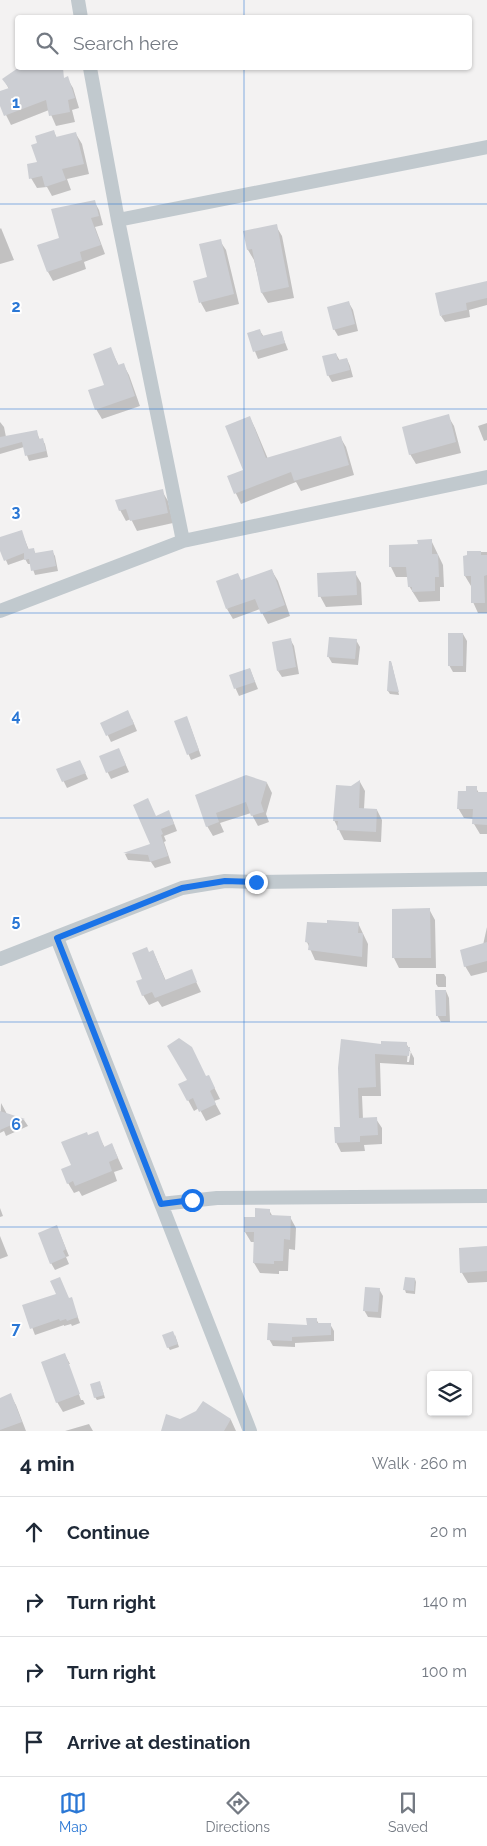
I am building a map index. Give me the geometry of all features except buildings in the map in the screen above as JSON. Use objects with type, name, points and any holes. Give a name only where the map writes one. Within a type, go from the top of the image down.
[{"type":"street","points":[[78,0],[80,15]]},
{"type":"street","points":[[90,70],[118,220],[183,541]]},
{"type":"street","points":[[118,220],[487,147]]},
{"type":"street","points":[[0,611],[183,541],[487,477]]},
{"type":"street","points":[[0,959],[182,888],[225,881],[487,879]]},
{"type":"street","points":[[57,938],[250,1431]]},
{"type":"street","points":[[161,1204],[217,1198],[487,1196]]},
{"type":"route","points":[[192,1200],[161,1204],[57,938],[182,888],[225,881],[256,882]]}]
